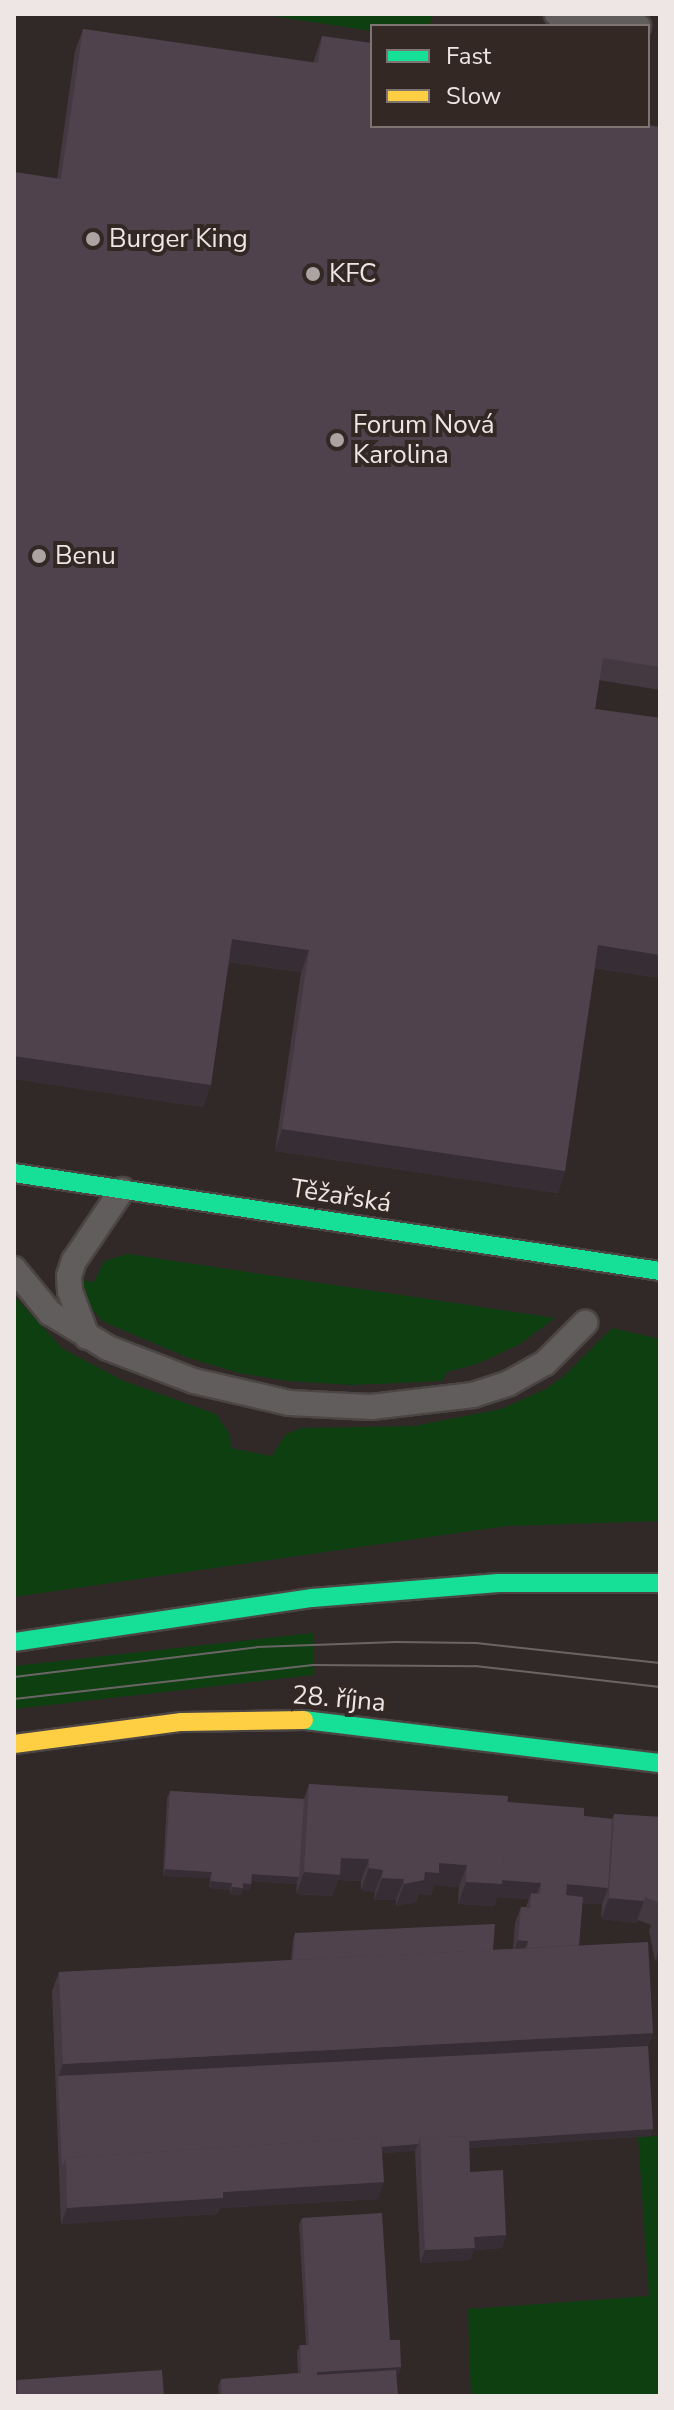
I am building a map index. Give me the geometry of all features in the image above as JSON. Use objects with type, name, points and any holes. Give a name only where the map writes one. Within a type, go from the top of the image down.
[{"type":"street","name":"Těžařská","points":[[14,1173],[660,1271]]},
{"type":"street","points":[[14,1642],[312,1598],[498,1583],[660,1583]]},
{"type":"street","name":"28. října","points":[[14,1744],[182,1722],[311,1720],[660,1763]]},
{"type":"lane","points":[[557,14],[624,24]]},
{"type":"lane","points":[[87,1337],[70,1291],[69,1276],[74,1261],[122,1190]]},
{"type":"lane","points":[[14,1269],[50,1313],[87,1337],[144,1365],[230,1391],[289,1403],[371,1407],[456,1399],[500,1386],[545,1363],[585,1323]]},
{"type":"green space","points":[[259,14],[432,14],[430,24],[370,24],[370,31]]},
{"type":"green space","points":[[128,1254],[555,1318],[520,1344],[477,1364],[447,1372],[442,1381],[352,1385],[288,1381],[239,1373],[189,1358],[104,1322],[85,1303],[81,1280],[94,1282],[104,1261]]},
{"type":"green space","points":[[14,1296],[63,1349],[124,1381],[216,1414],[230,1435],[231,1448],[272,1456],[286,1434],[302,1428],[414,1426],[501,1409],[546,1389],[565,1375],[612,1328],[660,1339],[660,1521],[506,1526],[14,1597]]},
{"type":"green space","points":[[313,1633],[313,1675],[14,1709],[14,1666]]},
{"type":"green space","points":[[660,2136],[660,2396],[471,2396],[468,2309],[649,2296],[638,2137]]},
{"type":"building","name":"Forum Nová Karolina","points":[[83,29],[318,63],[322,36],[370,43],[370,128],[660,127],[660,667],[603,658],[595,709],[660,718],[660,955],[598,945],[565,1171],[282,1129],[309,950],[232,939],[211,1085],[14,1056],[14,172],[61,179]]},
{"type":"building","points":[[309,1784],[508,1796],[502,1884],[466,1882],[467,1865],[439,1863],[439,1873],[425,1872],[424,1880],[404,1884],[404,1879],[382,1878],[383,1870],[369,1868],[369,1859],[341,1858],[340,1875],[304,1872]]},
{"type":"building","points":[[170,1791],[304,1799],[299,1877],[252,1874],[251,1884],[243,1883],[243,1888],[232,1887],[232,1883],[211,1881],[212,1872],[165,1869]]},
{"type":"building","points":[[507,1802],[584,1808],[584,1816],[612,1819],[608,1888],[567,1884],[566,1895],[583,1897],[579,1945],[527,1948],[528,1941],[518,1940],[521,1907],[530,1908],[531,1893],[540,1894],[541,1883],[502,1880]]},
{"type":"building","points":[[614,1814],[660,1817],[660,1903],[645,1897],[644,1901],[609,1898]]},
{"type":"building","points":[[495,1924],[493,1950],[293,1960],[295,1933]]},
{"type":"building","points":[[648,1942],[653,2033],[63,2064],[59,1972]]},
{"type":"building","points":[[648,2046],[653,2129],[469,2141],[469,2136],[420,2138],[418,2144],[382,2147],[381,2137],[66,2158],[62,2167],[58,2076]]},
{"type":"building","points":[[469,2136],[470,2172],[503,2170],[506,2235],[474,2237],[475,2248],[425,2250],[420,2138]]},
{"type":"building","points":[[381,2137],[384,2182],[223,2192],[223,2198],[67,2208],[66,2158]]},
{"type":"building","points":[[382,2213],[390,2340],[400,2340],[401,2367],[317,2372],[317,2375],[396,2370],[398,2396],[222,2396],[221,2379],[301,2373],[300,2345],[309,2345],[302,2218]]},
{"type":"building","points":[[162,2370],[164,2396],[18,2396],[17,2380]]},
{"type":"tram line","points":[[14,1677],[257,1647],[396,1642],[476,1643],[660,1663]]},
{"type":"tram line","points":[[14,1699],[313,1665],[475,1666],[660,1687]]},
{"type":"traffic: fast","points":[[14,1173],[660,1271]]},
{"type":"traffic: fast","points":[[14,1642],[312,1598],[498,1583],[660,1583]]},
{"type":"traffic: fast","points":[[304,1720],[660,1763]]},
{"type":"traffic: slow","points":[[14,1744],[182,1722],[304,1720]]},
{"type":"place","name":"Burger King","points":[[93,239]]},
{"type":"place","name":"KFC","points":[[313,274]]},
{"type":"place","name":"Forum Nová Karolina","points":[[337,440]]},
{"type":"place","name":"Benu","points":[[39,556]]}]
